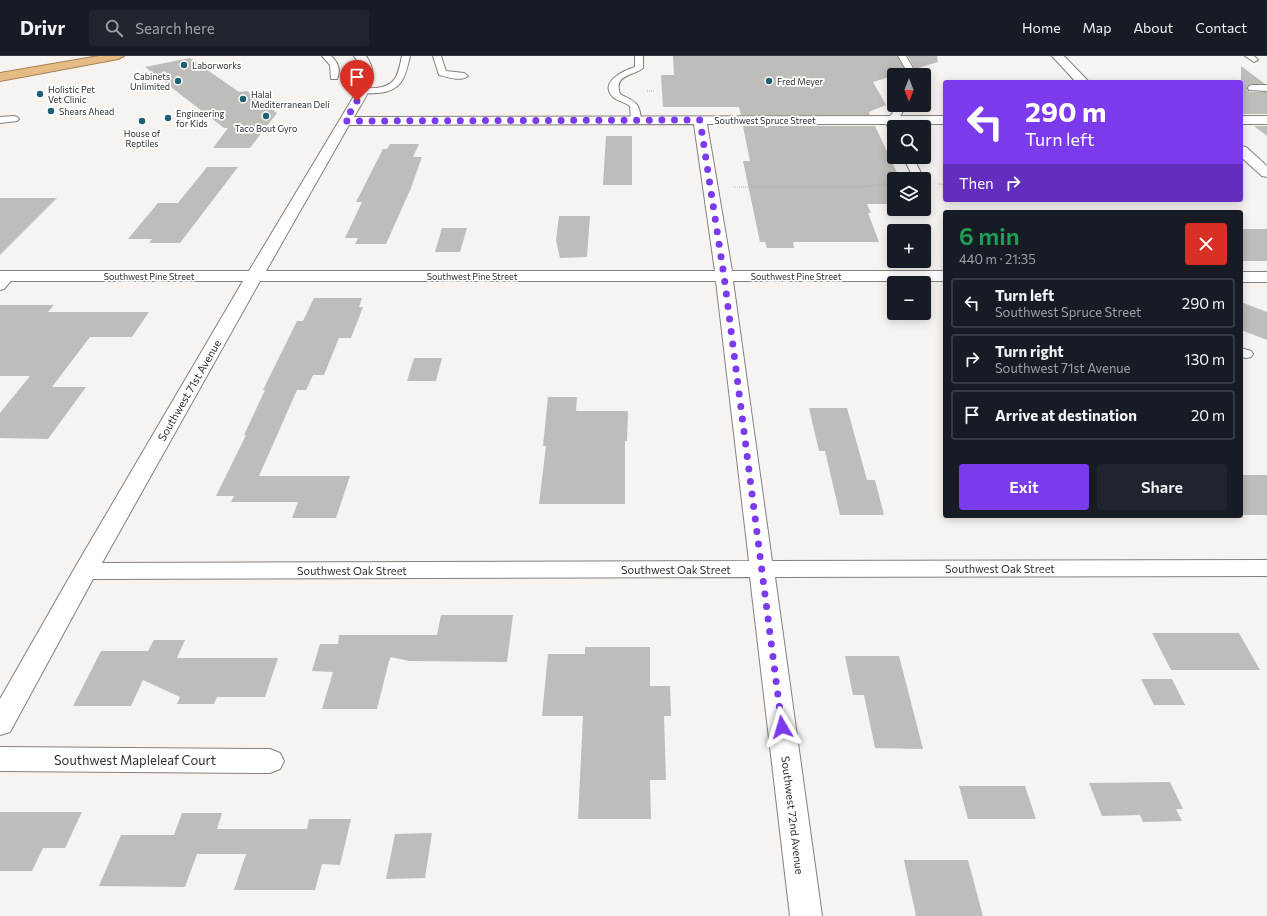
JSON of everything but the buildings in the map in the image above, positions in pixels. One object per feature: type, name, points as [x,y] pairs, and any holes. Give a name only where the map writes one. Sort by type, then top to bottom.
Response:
[{"type":"highway","points":[[0,77],[118,56]]},
{"type":"street","name":"Southwest 71st Avenue","points":[[0,724],[85,571],[254,276],[363,91],[369,77],[367,66],[360,56]]},
{"type":"street","points":[[1058,56],[1081,80]]},
{"type":"street","name":"Southwest Spruce Street","points":[[345,121],[700,120],[887,125]]},
{"type":"street","name":"Southwest 72nd Avenue","points":[[700,120],[724,276],[806,916]]},
{"type":"street","name":"Southwest Spruce Street","points":[[931,121],[943,120]]},
{"type":"street","points":[[1243,120],[1267,120]]},
{"type":"street","points":[[1243,152],[1267,173]]},
{"type":"street","name":"Southwest Pine Street","points":[[3,279],[254,276],[943,276]]},
{"type":"street","points":[[1243,277],[1267,277]]},
{"type":"street","name":"Southwest Oak Street","points":[[85,571],[1267,568]]},
{"type":"street","name":"Southwest Mapleleaf Court","points":[[0,759],[270,761]]},
{"type":"lane","points":[[326,56],[333,61],[335,65],[334,76]]},
{"type":"lane","points":[[363,91],[383,90],[395,86],[401,78],[406,56]]},
{"type":"lane","points":[[437,56],[442,72],[456,76],[464,76]]},
{"type":"lane","points":[[636,121],[636,107],[634,104],[616,95],[614,86],[615,80],[622,74],[639,68],[639,56]]},
{"type":"lane","points":[[902,56],[910,68]]},
{"type":"lane","points":[[1252,88],[1267,88]]},
{"type":"lane","points":[[0,120],[14,119]]},
{"type":"path","points":[[710,187],[860,188],[887,184]]},
{"type":"place","name":"Laborworks","points":[[184,65]]},
{"type":"place","name":"Cabinets Unlimited","points":[[178,81]]},
{"type":"place","name":"Fred Meyer","points":[[769,81]]},
{"type":"place","name":"Holistic Pet Vet Clinic","points":[[40,94]]},
{"type":"place","name":"Halal Mediterranean Deli","points":[[243,99]]},
{"type":"place","name":"Shears Ahead","points":[[51,111]]},
{"type":"place","name":"Taco Bout Gyro","points":[[266,116]]},
{"type":"place","name":"Engineering for Kids","points":[[168,118]]},
{"type":"place","name":"House of Reptiles","points":[[142,121]]},
{"type":"route","points":[[357,101],[345,121],[700,120],[724,276],[782,727]]}]
